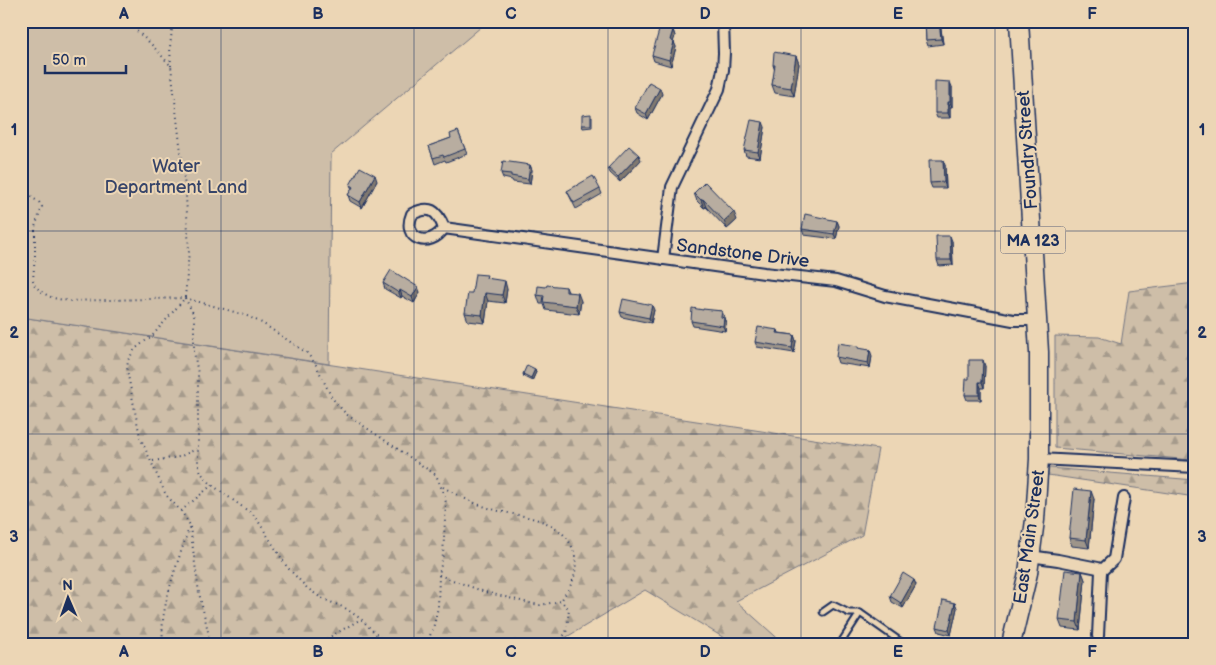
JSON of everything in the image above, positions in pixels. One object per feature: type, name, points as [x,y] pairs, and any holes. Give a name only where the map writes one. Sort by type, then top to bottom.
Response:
[{"type":"highway","name":"Foundry Street","points":[[1019,21],[1039,352],[1039,459]]},
{"type":"highway","name":"East Main Street","points":[[1013,642],[1030,556],[1039,459]]},
{"type":"street","points":[[663,259],[672,187],[719,89],[723,70],[723,21]]},
{"type":"street","name":"Sandstone Drive","points":[[444,228],[836,281],[884,296],[1013,320],[1037,320]]},
{"type":"street","points":[[1039,459],[1195,467]]},
{"type":"street","points":[[1098,636],[1101,571],[1114,559],[1124,498]]},
{"type":"street","points":[[1030,556],[1098,568],[1101,571]]},
{"type":"lane","points":[[823,612],[833,606],[849,613],[860,613],[904,644]]},
{"type":"lane","points":[[840,644],[860,613]]},
{"type":"path","points":[[126,21],[171,66]]},
{"type":"path","points":[[173,21],[170,47],[171,66],[189,227],[188,279],[185,298],[153,335],[135,349],[128,360],[127,370],[140,437],[166,495],[181,511],[190,525],[199,593],[211,644]]},
{"type":"path","points":[[21,185],[42,207],[35,226],[35,255],[32,274],[39,290],[53,298],[69,300],[185,298],[262,322],[307,353],[316,366],[332,398],[346,414],[436,475],[442,487],[446,503],[443,555],[439,575],[438,607],[433,629],[426,644]]},
{"type":"path","points":[[185,298],[194,315],[194,352],[198,374],[198,464],[201,473],[212,484],[254,516],[287,567],[306,588],[321,598],[346,608],[361,619],[386,644]]},
{"type":"path","points":[[152,461],[179,457],[199,448]]},
{"type":"path","points":[[181,511],[212,484]]},
{"type":"path","points":[[442,487],[458,496],[491,509],[542,521],[563,533],[572,545],[575,557],[574,578],[561,601]]},
{"type":"path","points":[[164,644],[162,625],[165,606],[190,525]]},
{"type":"path","points":[[439,575],[486,592],[529,603],[540,604],[561,601]]},
{"type":"path","points":[[552,644],[564,637],[567,632],[568,609],[561,601]]},
{"type":"path","points":[[318,644],[361,619]]},
{"type":"green space","name":"Water Department Land","points":[[21,21],[488,21],[331,154],[329,364],[21,317]]},
{"type":"green space","points":[[1195,283],[1195,444],[1192,460],[1055,448],[1055,336],[1099,337],[1121,344],[1129,291]]},
{"type":"green space","points":[[21,317],[878,449],[862,535],[736,601],[784,644],[734,644],[645,590],[555,644],[21,644]]},
{"type":"green space","points":[[1049,468],[1195,480],[1195,497],[1048,475]]},
{"type":"building","points":[[925,21],[939,21],[941,39],[926,40]]},
{"type":"building","points":[[660,27],[673,30],[670,40],[674,42],[669,60],[652,55]]},
{"type":"building","points":[[774,52],[796,56],[791,88],[772,85],[775,65],[773,65]]},
{"type":"building","points":[[935,81],[950,82],[948,113],[935,113]]},
{"type":"building","points":[[649,82],[660,88],[646,114],[635,108]]},
{"type":"building","points":[[591,114],[591,125],[582,125],[582,115]]},
{"type":"building","points":[[751,120],[763,122],[758,152],[744,150]]},
{"type":"building","points":[[458,131],[465,149],[444,157],[443,155],[433,158],[429,146],[451,138],[450,134]]},
{"type":"building","points":[[629,146],[639,155],[618,177],[608,168]]},
{"type":"building","points":[[929,160],[943,160],[944,182],[930,183]]},
{"type":"building","points":[[503,161],[530,165],[528,179],[501,173]]},
{"type":"building","points":[[360,167],[375,175],[360,202],[348,195],[353,187],[350,185]]},
{"type":"building","points":[[593,176],[600,189],[574,203],[567,191]]},
{"type":"building","points":[[705,182],[734,212],[724,221],[703,199],[701,200],[694,193]]},
{"type":"building","points":[[805,214],[837,221],[834,234],[802,229]]},
{"type":"building","points":[[936,236],[950,236],[951,260],[937,260]]},
{"type":"building","points":[[391,270],[418,287],[412,297],[400,290],[399,293],[383,283]]},
{"type":"building","points":[[475,274],[487,275],[486,278],[505,281],[502,295],[485,293],[482,315],[465,313],[468,293],[472,293]]},
{"type":"building","points":[[547,285],[566,287],[566,292],[578,293],[576,306],[543,302],[544,296],[537,295],[538,286],[546,287]]},
{"type":"building","points":[[623,299],[652,305],[649,318],[620,312]]},
{"type":"building","points":[[692,308],[722,311],[721,317],[724,318],[723,326],[691,321]]},
{"type":"building","points":[[758,327],[778,330],[777,333],[794,335],[792,348],[755,342]]},
{"type":"building","points":[[838,343],[870,350],[868,363],[836,357]]},
{"type":"building","points":[[969,360],[983,360],[982,382],[979,382],[979,395],[965,395],[966,379],[969,379]]},
{"type":"building","points":[[527,365],[535,369],[531,378],[523,374]]},
{"type":"building","points":[[1074,489],[1091,491],[1086,540],[1069,538]]},
{"type":"building","points":[[1065,570],[1082,572],[1077,622],[1059,620]]},
{"type":"building","points":[[903,573],[914,580],[901,603],[890,596]]},
{"type":"building","points":[[943,600],[955,603],[949,630],[937,627]]}]
